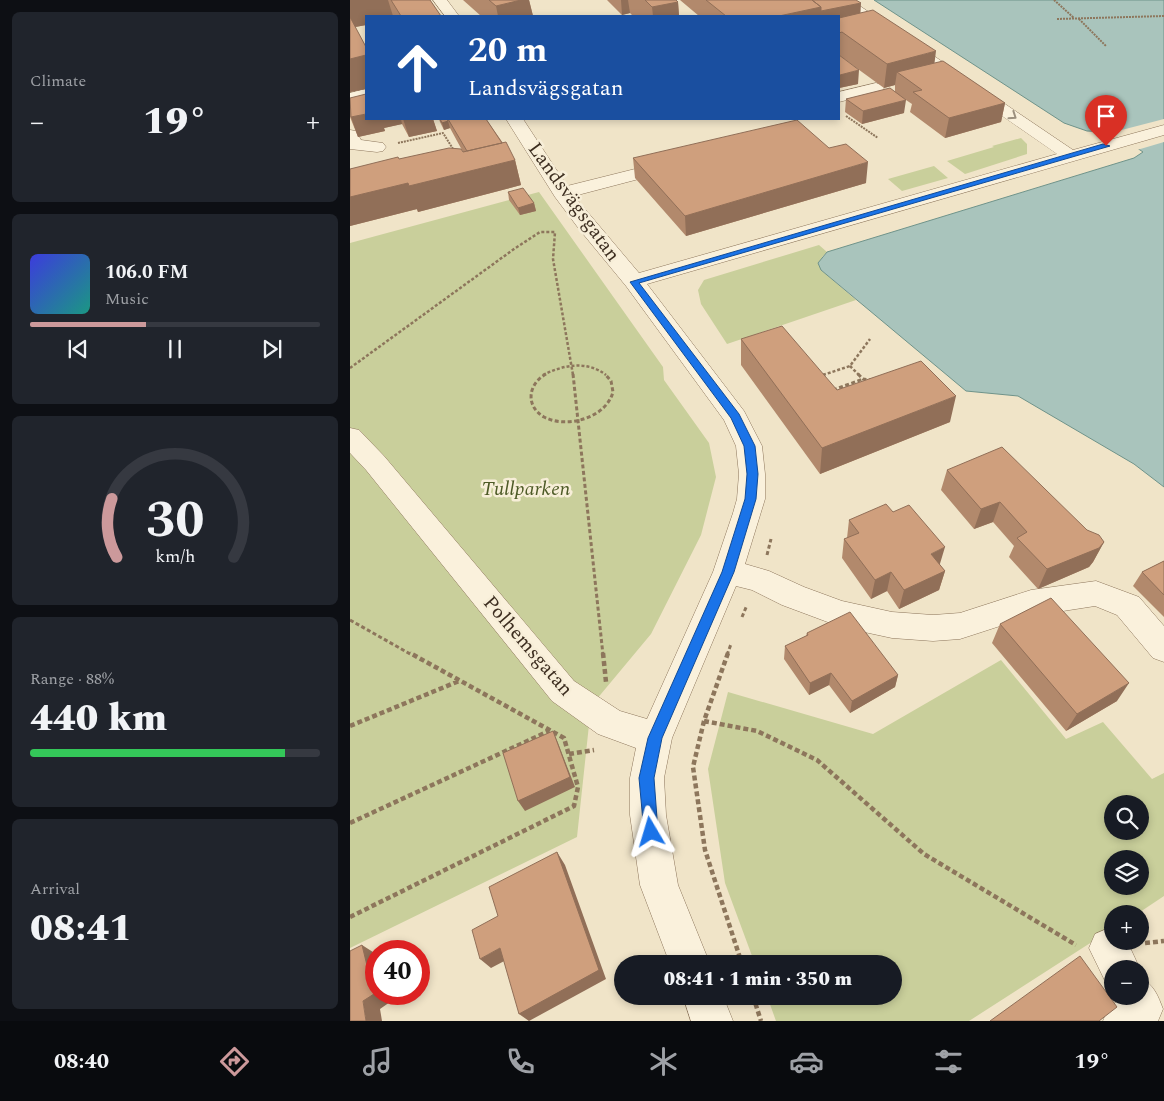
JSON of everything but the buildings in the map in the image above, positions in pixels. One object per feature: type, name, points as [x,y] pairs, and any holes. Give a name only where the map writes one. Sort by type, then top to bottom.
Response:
[{"type":"street","points":[[440,0],[451,15]]},
{"type":"street","points":[[842,0],[1071,156]]},
{"type":"street","points":[[858,28],[876,23]]},
{"type":"street","points":[[840,97],[876,88]]},
{"type":"street","points":[[350,98],[365,94]]},
{"type":"street","points":[[350,113],[365,109]]},
{"type":"street","name":"Landsvägsgatan","points":[[515,120],[562,193],[634,282],[735,416],[750,446],[751,499],[728,572],[655,738]]},
{"type":"street","points":[[634,282],[1164,130]]},
{"type":"street","points":[[350,135],[355,145],[378,147]]},
{"type":"street","points":[[562,193],[692,160]]},
{"type":"street","name":"Polhemsgatan","points":[[350,437],[375,464],[562,691],[610,723],[655,738]]},
{"type":"street","points":[[728,572],[758,580],[793,596],[841,614],[892,625],[933,628],[960,626],[1031,603],[1096,593],[1128,606],[1164,648]]},
{"type":"street","points":[[655,738],[647,778],[648,815],[659,885],[686,955]]},
{"type":"street","points":[[706,1005],[712,1021]]},
{"type":"path","points":[[1054,0],[1106,46]]},
{"type":"path","points":[[1057,19],[1164,16]]},
{"type":"path","points":[[843,114],[878,138]]},
{"type":"path","points":[[378,147],[443,133],[456,154]]},
{"type":"path","points":[[350,368],[514,249],[540,232],[555,232],[553,259],[572,367],[598,598],[605,680],[614,699],[610,723]]},
{"type":"path","points":[[818,377],[850,366],[870,339]]},
{"type":"path","points":[[591,366],[602,371],[610,380],[613,389],[612,398],[597,413],[577,421],[556,421],[543,417],[531,404],[530,395],[533,385],[544,374],[557,369],[572,367],[591,366]]},
{"type":"path","points":[[850,366],[863,379]]},
{"type":"path","points":[[830,391],[863,379],[872,380]]},
{"type":"path","points":[[740,621],[758,580],[772,534]]},
{"type":"path","points":[[350,620],[564,738],[578,787],[574,806],[350,917]]},
{"type":"path","points":[[733,638],[704,721],[693,767],[705,850],[739,955]]},
{"type":"path","points":[[350,726],[459,681]]},
{"type":"path","points":[[704,721],[757,731],[817,760],[924,854],[1102,954]]},
{"type":"path","points":[[350,823],[549,731]]},
{"type":"path","points":[[756,1005],[761,1021]]},
{"type":"green space","points":[[1021,138],[1027,144],[1027,154],[965,174],[947,161],[994,147],[992,146]]},
{"type":"green space","points":[[934,166],[948,178],[902,191],[888,179]]},
{"type":"green space","name":"Tullparken","points":[[539,192],[663,367],[664,380],[709,443],[716,477],[701,535],[651,634],[591,706],[577,837],[350,948],[350,243]]},
{"type":"green space","points":[[819,245],[827,252],[822,257],[821,270],[856,300],[727,344],[701,304],[698,290],[704,280]]},
{"type":"green space","points":[[1001,660],[1066,739],[1103,722],[1152,779],[1164,773],[1164,896],[1149,906],[1104,905],[1104,934],[969,1021],[776,1021],[770,1005],[902,1005],[902,955],[752,955],[725,883],[708,769],[728,692],[873,734]]},
{"type":"water","points":[[874,0],[1164,0],[1164,487],[1134,464],[1018,396],[966,391],[821,270],[818,263],[827,252],[1134,158],[1143,152],[1113,132],[1087,131],[1064,123]]},
{"type":"pier","points":[[1164,119],[1164,142],[1137,150],[1110,133]]},
{"type":"route","points":[[651,832],[648,815],[647,778],[655,738],[728,572],[751,499],[752,474],[750,446],[735,416],[634,282],[1106,146]]}]
